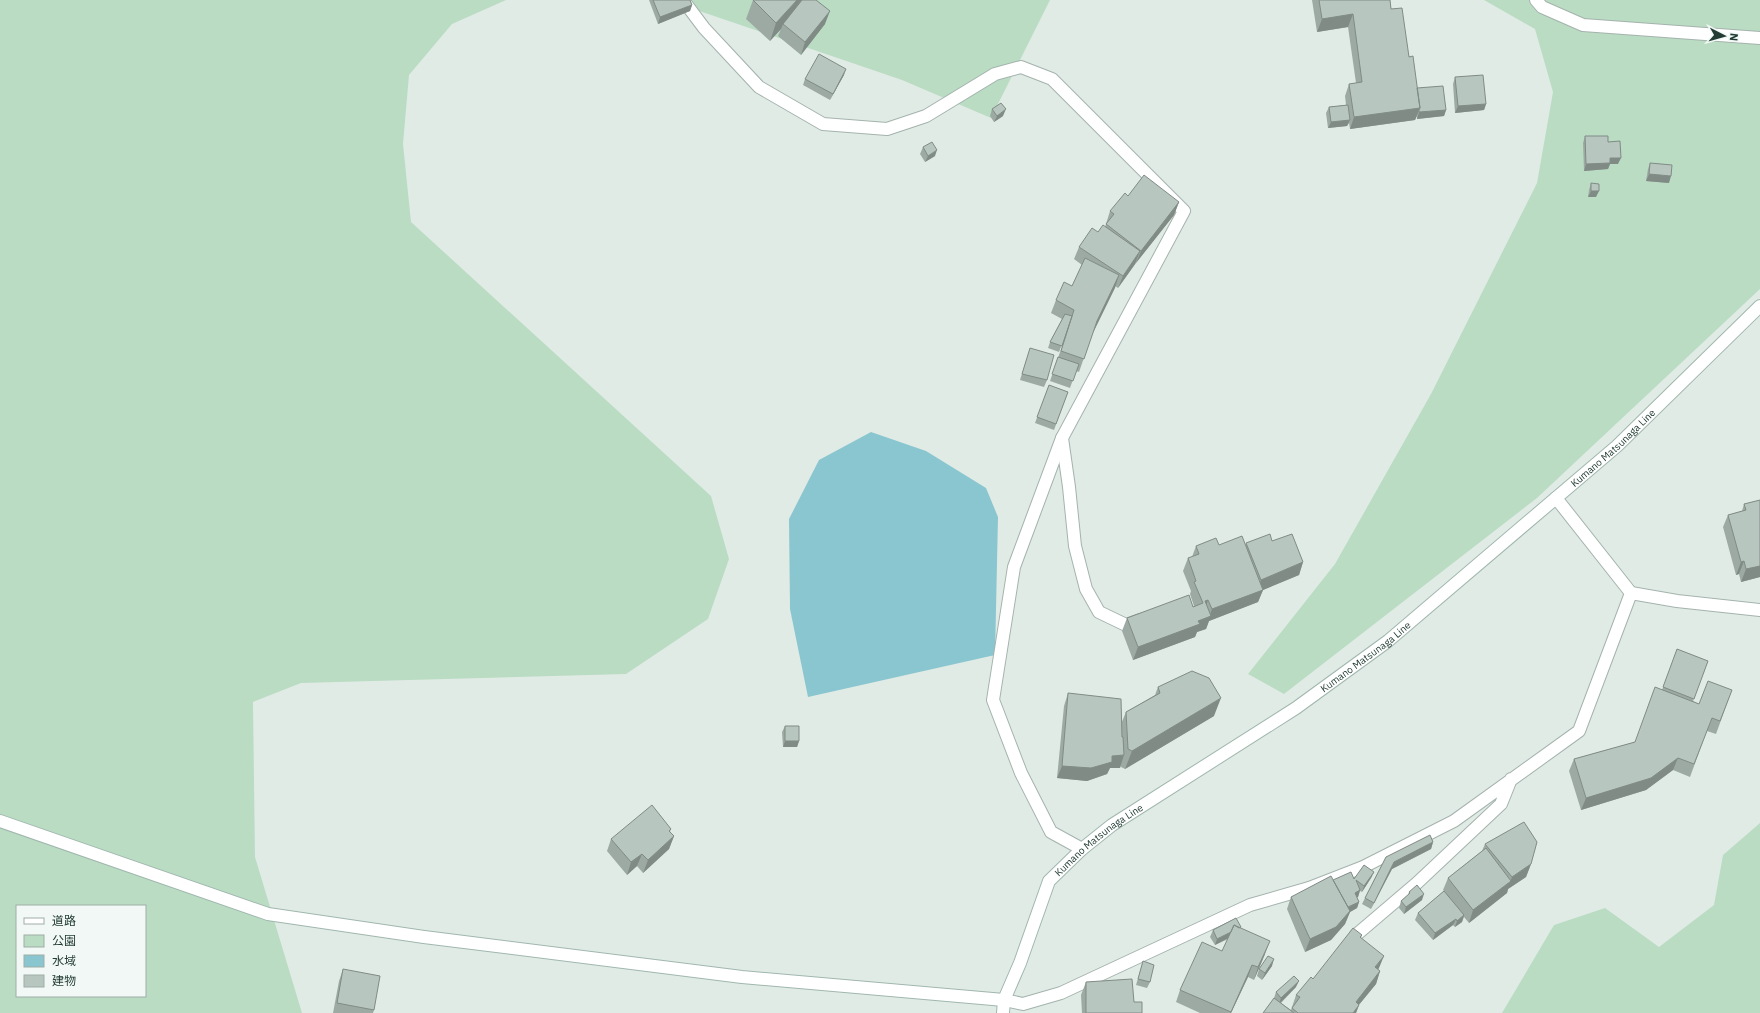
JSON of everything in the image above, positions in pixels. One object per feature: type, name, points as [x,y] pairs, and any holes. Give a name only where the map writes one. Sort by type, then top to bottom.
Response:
[{"type":"street","points":[[683,0],[704,28],[759,87],[823,124],[887,129],[926,116],[995,74],[1021,67],[1052,79],[1184,212],[1062,438],[1014,567],[993,700],[1022,773],[1051,832],[1082,849]]},
{"type":"street","points":[[1536,0],[1542,6],[1583,25],[1760,38]]},
{"type":"street","name":"Kumano Matsunaga Line","points":[[1003,1013],[1004,1000],[1020,963],[1049,882],[1082,849],[1112,825],[1296,708],[1388,642],[1617,446],[1760,306]]},
{"type":"street","points":[[1062,438],[1075,546],[1086,589],[1099,612],[1126,625],[1148,617]]},
{"type":"street","points":[[1556,498],[1631,593],[1676,601],[1760,610]]},
{"type":"street","points":[[0,821],[268,914],[424,937],[742,977],[1004,1000],[1023,1004],[1061,993],[1250,905],[1309,888],[1363,867],[1454,821],[1579,731],[1631,593]]},
{"type":"street","points":[[1356,935],[1417,883],[1501,804],[1512,778]]},
{"type":"green space","points":[[0,0],[506,0],[452,24],[409,75],[403,144],[411,222],[711,496],[729,559],[708,619],[626,674],[301,683],[253,702],[255,857],[302,1013],[0,1013]]},
{"type":"green space","points":[[667,0],[1050,0],[991,118],[902,80]]},
{"type":"green space","points":[[1484,0],[1760,0],[1760,289],[1537,498],[1284,694],[1248,674],[1335,564],[1431,394],[1537,183],[1553,92],[1535,29]]},
{"type":"green space","points":[[1760,823],[1760,1013],[1502,1013],[1554,925],[1605,908],[1659,947],[1714,905],[1723,855]]},
{"type":"water","points":[[871,432],[926,451],[986,488],[998,517],[995,655],[808,697],[790,609],[789,519],[819,460]]},
{"type":"building","points":[[653,0],[690,0],[692,5],[660,17]]},
{"type":"building","points":[[753,0],[797,0],[776,23]]},
{"type":"building","points":[[802,0],[816,0],[830,11],[805,42],[783,24]]},
{"type":"building","points":[[1319,0],[1390,0],[1391,9],[1402,8],[1409,57],[1413,56],[1420,108],[1354,117],[1349,84],[1362,82],[1353,14],[1322,19]]},
{"type":"building","points":[[819,54],[846,69],[833,94],[805,79]]},
{"type":"building","points":[[1483,75],[1486,104],[1458,106],[1455,77]]},
{"type":"building","points":[[1443,86],[1446,110],[1419,112],[1420,108],[1417,88]]},
{"type":"building","points":[[1001,103],[1006,109],[997,116],[992,109]]},
{"type":"building","points":[[1348,105],[1350,120],[1331,122],[1329,107]]},
{"type":"building","points":[[1585,136],[1608,136],[1608,142],[1620,141],[1621,158],[1610,158],[1610,163],[1586,164]]},
{"type":"building","points":[[932,142],[937,150],[928,156],[923,147]]},
{"type":"building","points":[[1650,163],[1672,165],[1671,176],[1649,174]]},
{"type":"building","points":[[1144,175],[1179,202],[1141,251],[1106,224],[1114,214],[1110,211],[1125,193],[1128,196]]},
{"type":"building","points":[[1591,183],[1599,184],[1599,191],[1591,191]]},
{"type":"building","points":[[1103,225],[1140,251],[1123,276],[1079,247],[1092,228],[1098,232]]},
{"type":"building","points":[[1085,258],[1119,275],[1097,321],[1084,359],[1061,351],[1074,310],[1056,300],[1064,282],[1072,286]]},
{"type":"building","points":[[1065,314],[1072,316],[1062,346],[1050,342]]},
{"type":"building","points":[[1030,348],[1054,355],[1047,380],[1022,374]]},
{"type":"building","points":[[1058,357],[1079,364],[1073,381],[1052,374]]},
{"type":"building","points":[[1049,385],[1068,392],[1056,424],[1037,417]]},
{"type":"building","points":[[1760,500],[1760,566],[1746,569],[1744,561],[1741,562],[1728,515],[1746,510],[1744,504]]},
{"type":"building","points":[[1270,534],[1272,541],[1292,534],[1303,562],[1261,580],[1246,543]]},
{"type":"building","points":[[1242,536],[1263,590],[1212,609],[1208,600],[1205,601],[1211,616],[1198,621],[1200,624],[1138,647],[1127,618],[1189,595],[1193,607],[1203,603],[1194,582],[1196,581],[1188,558],[1199,554],[1196,546],[1216,538],[1219,545]]},
{"type":"building","points":[[1677,649],[1708,661],[1694,699],[1663,687]]},
{"type":"building","points":[[1192,671],[1209,678],[1221,698],[1132,751],[1128,749],[1126,712],[1160,693],[1158,687]]},
{"type":"building","points":[[1708,681],[1732,690],[1720,721],[1712,718],[1694,764],[1678,758],[1651,778],[1586,798],[1574,759],[1635,742],[1655,687],[1699,704]]},
{"type":"building","points":[[1068,693],[1121,699],[1124,755],[1112,756],[1112,762],[1091,768],[1062,766]]},
{"type":"building","points":[[785,726],[799,726],[799,741],[785,741]]},
{"type":"building","points":[[652,805],[671,829],[669,831],[674,836],[648,860],[642,854],[631,862],[611,839]]},
{"type":"building","points":[[1524,822],[1537,842],[1531,864],[1512,877],[1485,844]]},
{"type":"building","points":[[1430,835],[1433,842],[1394,862],[1374,903],[1365,898],[1386,857]]},
{"type":"building","points":[[1486,848],[1511,881],[1473,910],[1448,878]]},
{"type":"building","points":[[1364,865],[1374,872],[1364,886],[1356,880],[1360,890],[1355,893],[1359,902],[1348,907],[1333,880],[1351,872],[1354,879]]},
{"type":"building","points":[[1331,876],[1350,911],[1336,927],[1310,939],[1291,897]]},
{"type":"building","points":[[1417,885],[1424,894],[1406,907],[1401,901]]},
{"type":"building","points":[[1444,891],[1464,915],[1457,921],[1456,919],[1435,933],[1418,913]]},
{"type":"building","points":[[1236,918],[1241,927],[1239,928],[1234,925],[1231,932],[1217,939],[1213,930]]},
{"type":"building","points":[[1234,925],[1270,941],[1258,967],[1252,965],[1231,1012],[1180,990],[1202,942],[1222,951]]},
{"type":"building","points":[[1353,928],[1362,935],[1360,937],[1384,956],[1375,967],[1380,971],[1356,1002],[1359,1005],[1353,1013],[1298,1013],[1292,1008],[1300,997],[1296,995],[1311,977],[1313,979]]},
{"type":"building","points":[[1268,956],[1274,959],[1265,973],[1259,969]]},
{"type":"building","points":[[1143,961],[1154,965],[1150,982],[1138,979]]},
{"type":"building","points":[[343,969],[380,976],[374,1010],[337,1003]]},
{"type":"building","points":[[1294,976],[1299,981],[1281,998],[1276,992]]},
{"type":"building","points":[[1132,979],[1134,1002],[1142,1002],[1142,1013],[1086,1013],[1086,982]]},
{"type":"building","points":[[1274,998],[1294,1013],[1263,1013]]}]
